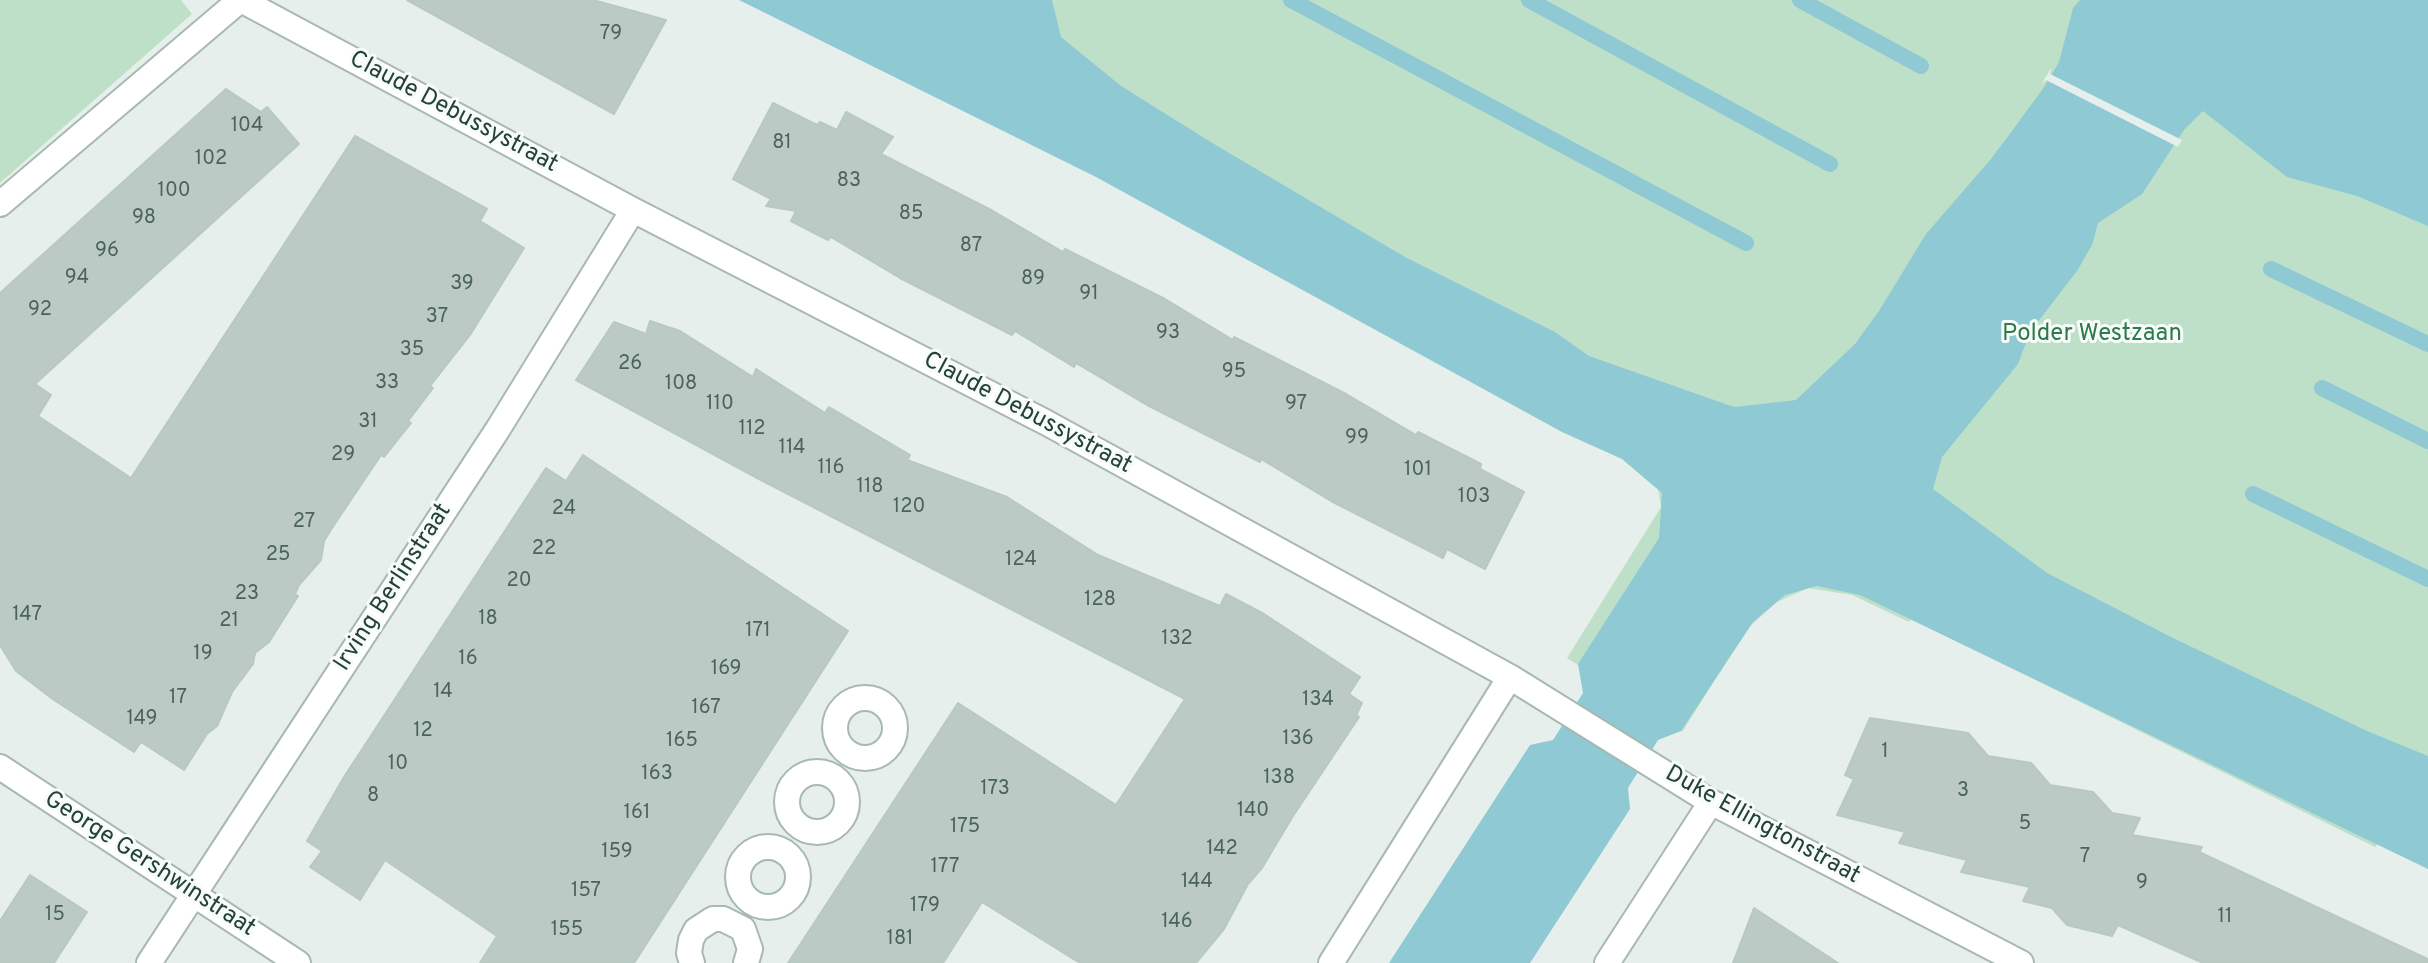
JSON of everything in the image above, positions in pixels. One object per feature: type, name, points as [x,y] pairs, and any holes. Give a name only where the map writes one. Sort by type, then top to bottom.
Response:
[{"type":"street","name":"Claude Debussystraat","points":[[0,204],[241,0],[633,210],[1047,423],[1510,677]]},
{"type":"street","name":"Irving Berlinstraat","points":[[149,963],[498,429],[633,210]]},
{"type":"street","name":"Duke Ellingtonstraat","points":[[1510,677],[1711,802],[2021,963]]},
{"type":"street","points":[[1331,963],[1510,677]]},
{"type":"street","points":[[831,776],[847,751]]},
{"type":"street","name":"George Gershwinstraat","points":[[0,767],[298,963]]},
{"type":"street","points":[[810,772],[831,776],[840,782],[845,792],[845,812],[840,822],[826,831],[816,832],[801,827],[790,815],[787,806],[788,792],[793,783],[810,772]]},
{"type":"street","points":[[1607,963],[1711,802]]},
{"type":"street","points":[[784,852],[801,827]]},
{"type":"street","points":[[762,847],[784,852],[796,866],[798,877],[791,897],[777,906],[766,907],[752,902],[741,891],[738,880],[744,858],[762,847]]},
{"type":"street","points":[[737,924],[752,902]]},
{"type":"street","points":[[692,963],[689,953],[691,940],[703,923],[723,919],[743,929],[750,949],[746,963]]},
{"type":"green space","points":[[0,0],[181,0],[192,14],[0,183]]},
{"type":"green space","name":"Polder Westzaan","points":[[782,0],[2428,0],[2428,838],[2398,823],[2375,847],[1911,619],[1909,622],[1852,595],[1808,588],[1777,602],[1748,628],[1682,732],[1567,658],[1661,507],[1656,476]]},
{"type":"water","points":[[739,0],[1052,0],[1061,37],[1121,86],[1209,141],[1405,257],[1555,332],[1589,356],[1734,407],[1796,400],[1855,344],[1926,234],[1991,159],[2043,89],[2059,62],[2073,8],[2080,0],[2428,0],[2428,226],[2357,196],[2287,177],[2203,111],[2184,130],[2142,194],[2098,223],[2092,245],[2077,271],[2030,332],[2018,364],[1942,457],[1933,489],[2047,573],[2171,637],[2367,731],[2428,756],[2428,869],[1860,595],[1817,586],[1785,595],[1753,622],[1681,731],[1658,740],[1628,788],[1630,809],[1530,963],[1389,963],[1530,745],[1553,740],[1583,693],[1578,664],[1659,538],[1662,493],[1622,459],[1562,432],[1096,177]]},
{"type":"pier","points":[[2051,68],[2050,74],[2182,140],[2178,147],[2046,80],[2041,85]]},
{"type":"building","points":[[407,0],[593,0],[666,20],[614,114]]},
{"type":"building","points":[[226,89],[261,112],[267,107],[299,144],[35,384],[51,395],[38,416],[131,478],[355,136],[487,209],[480,221],[524,248],[470,335],[430,386],[433,388],[408,421],[411,423],[384,457],[381,455],[334,525],[324,541],[321,560],[299,585],[295,594],[298,596],[269,642],[255,653],[253,664],[232,692],[217,726],[207,734],[184,770],[141,742],[134,752],[54,700],[16,671],[0,645],[0,293]]},
{"type":"building","points":[[773,103],[817,125],[820,122],[837,130],[846,112],[893,137],[881,154],[993,211],[1063,252],[1065,249],[1165,299],[1233,340],[1234,337],[1346,394],[1416,435],[1418,432],[1481,464],[1480,469],[1524,492],[1485,569],[1447,549],[1443,558],[1331,501],[1261,459],[1260,462],[1147,405],[1076,363],[1074,367],[1015,331],[1012,335],[900,278],[831,237],[828,240],[791,221],[796,211],[766,206],[771,199],[733,179]]},
{"type":"building","points":[[650,321],[680,331],[753,377],[756,369],[825,413],[829,407],[910,455],[907,460],[1007,497],[1098,555],[1220,606],[1226,594],[1264,614],[1360,677],[1349,694],[1362,703],[1356,716],[1359,717],[1262,868],[1248,884],[1224,929],[1196,963],[1080,963],[982,902],[943,963],[788,963],[958,703],[1116,805],[1185,699],[759,479],[576,380],[614,322],[646,334]]},
{"type":"building","points":[[583,455],[848,631],[634,963],[480,963],[497,936],[385,860],[360,900],[310,867],[322,851],[307,841],[344,777],[546,468],[566,481]]},
{"type":"building","points":[[1870,718],[1968,733],[1988,756],[2031,763],[2050,785],[2093,792],[2112,813],[2140,818],[2132,835],[2202,847],[2199,852],[2428,959],[2428,963],[2203,963],[2118,925],[2112,936],[2067,925],[2052,908],[2023,901],[2030,887],[1961,872],[1967,860],[1899,843],[1905,832],[1837,815],[1854,779],[1845,775]]},
{"type":"building","points":[[30,875],[87,912],[54,963],[0,963],[0,921]]},
{"type":"building","points":[[1754,908],[1838,963],[1733,963]]},
{"type":"waterway","points":[[1291,0],[1746,243]]},
{"type":"waterway","points":[[1529,0],[1830,164]]},
{"type":"waterway","points":[[1800,0],[1921,66]]},
{"type":"waterway","points":[[2271,269],[2428,344]]},
{"type":"waterway","points":[[2322,388],[2428,441]]},
{"type":"waterway","points":[[2253,494],[2428,579]]}]
